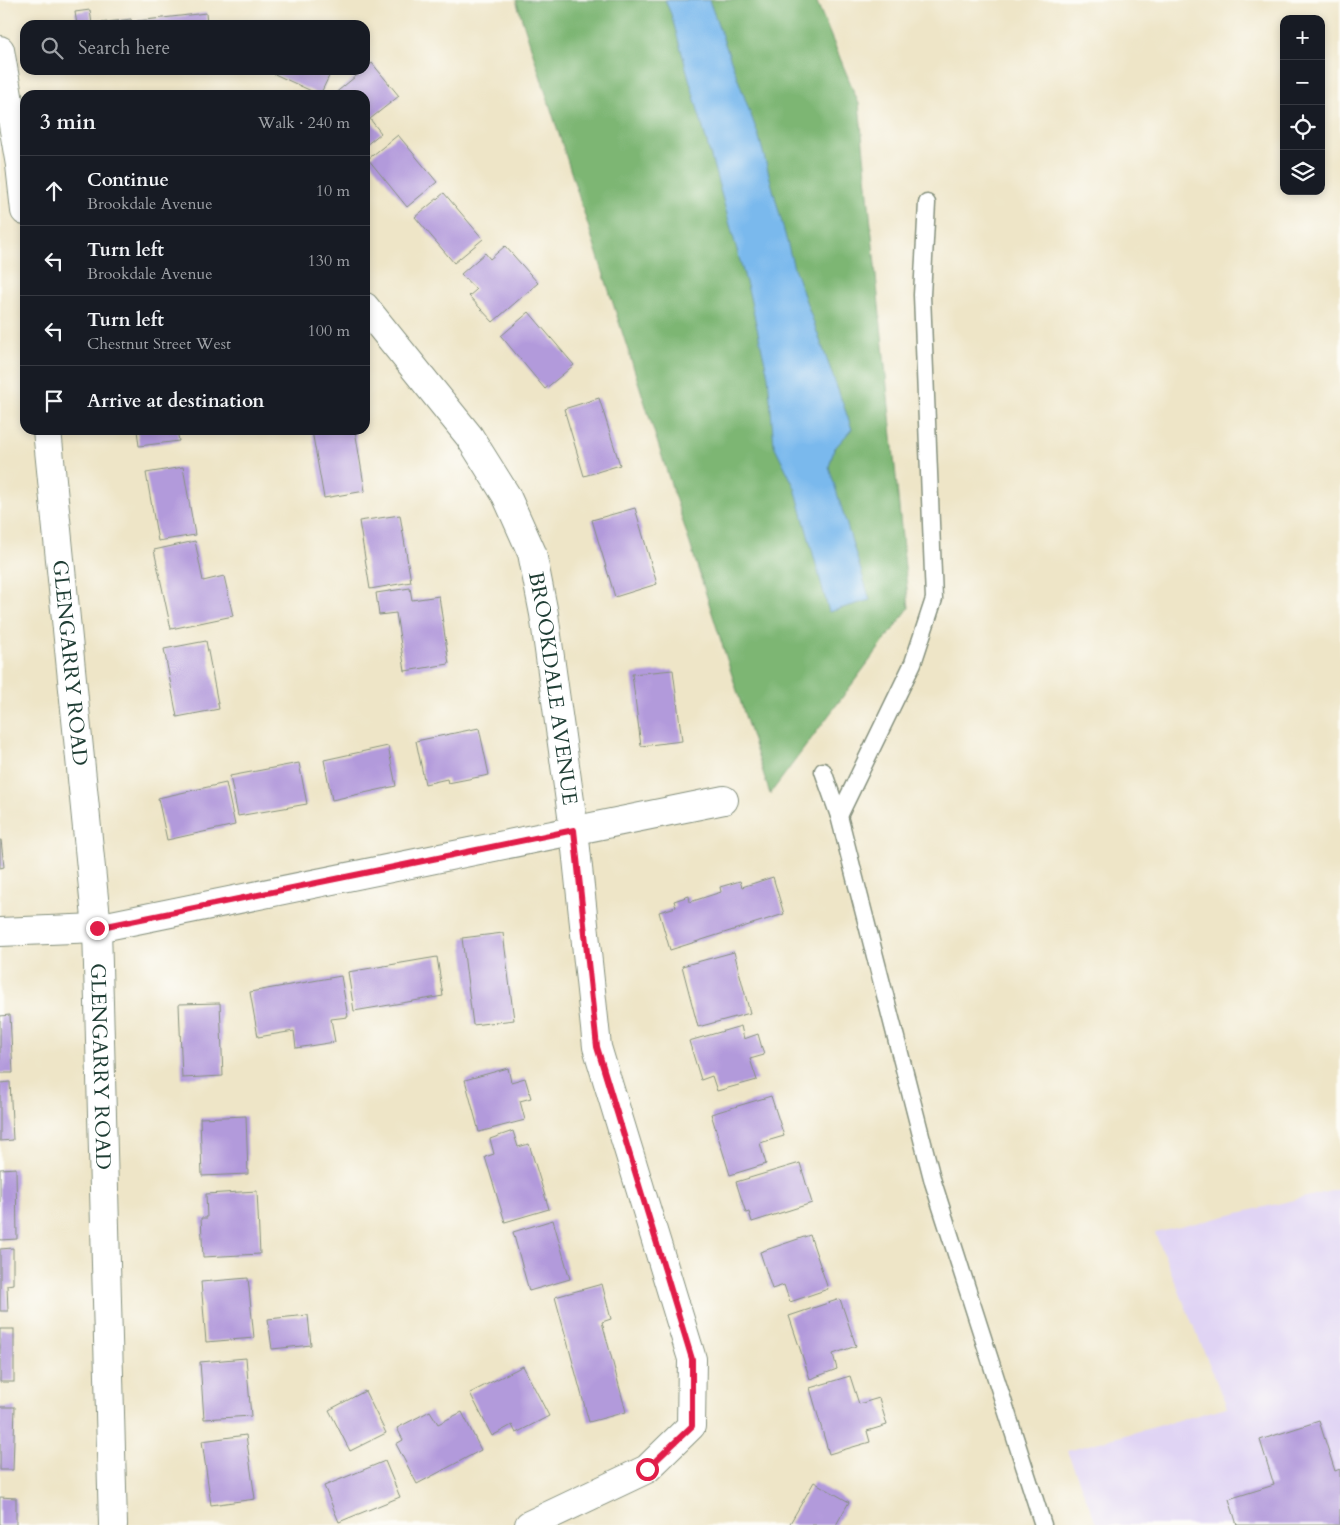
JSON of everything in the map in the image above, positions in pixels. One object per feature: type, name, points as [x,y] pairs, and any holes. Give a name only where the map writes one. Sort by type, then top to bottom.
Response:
[{"type":"street","points":[[0,50],[20,149]]},
{"type":"street","name":"BROOKDALE AVENUE","points":[[370,313],[469,436],[506,495],[532,553],[544,614],[574,830],[597,1047],[692,1359],[692,1426],[647,1469],[529,1525]]},
{"type":"street","name":"GLENGARRY ROAD","points":[[48,435],[97,928],[113,1525]]},
{"type":"street","points":[[0,932],[97,928],[724,800]]},
{"type":"lane","points":[[839,816],[913,663],[934,599],[922,295],[927,203]]},
{"type":"lane","points":[[823,771],[839,816],[933,1182],[1043,1525]]},
{"type":"shaded area","points":[[1340,1189],[1340,1525],[1097,1525],[1067,1451],[1227,1407],[1155,1233]]},
{"type":"green space","points":[[516,0],[816,0],[859,104],[909,608],[770,794]]},
{"type":"water","points":[[665,0],[709,0],[759,137],[794,268],[852,429],[834,449],[829,467],[870,600],[829,612],[795,488],[774,445],[768,376],[749,293],[671,14]]},
{"type":"building","points":[[90,10],[91,20],[76,20],[75,12]]},
{"type":"building","points":[[206,13],[207,20],[146,20]]},
{"type":"building","points":[[372,63],[399,96],[370,119],[370,90],[339,90],[357,75],[370,75],[370,65]]},
{"type":"building","points":[[277,75],[330,75],[322,90],[309,90]]},
{"type":"building","points":[[370,119],[381,133],[370,142]]},
{"type":"building","points":[[398,135],[437,182],[407,207],[370,161],[370,157]]},
{"type":"building","points":[[444,193],[483,239],[454,263],[415,217]]},
{"type":"building","points":[[505,246],[538,283],[493,322],[469,296],[476,290],[461,274],[485,253],[490,259]]},
{"type":"building","points":[[529,312],[574,365],[545,389],[501,336]]},
{"type":"building","points":[[599,398],[620,465],[584,476],[564,409]]},
{"type":"building","points":[[138,435],[178,435],[179,441],[139,446]]},
{"type":"building","points":[[313,435],[356,435],[365,491],[324,498]]},
{"type":"building","points":[[183,467],[195,535],[158,541],[146,473]]},
{"type":"building","points":[[635,508],[657,584],[615,597],[592,520]]},
{"type":"building","points":[[400,515],[411,582],[370,589],[359,521]]},
{"type":"building","points":[[195,541],[203,581],[224,576],[233,616],[171,629],[154,550]]},
{"type":"building","points":[[410,588],[412,600],[439,596],[449,664],[405,671],[396,613],[379,615],[376,593]]},
{"type":"building","points":[[206,641],[219,709],[177,717],[164,649]]},
{"type":"building","points":[[673,670],[682,741],[641,746],[632,674]]},
{"type":"building","points":[[479,728],[489,775],[448,783],[447,779],[425,784],[416,741]]},
{"type":"building","points":[[388,746],[396,786],[332,800],[324,760]]},
{"type":"building","points":[[299,763],[307,804],[238,816],[230,776]]},
{"type":"building","points":[[226,783],[235,825],[167,840],[158,798]]},
{"type":"building","points":[[0,840],[4,867],[0,868]]},
{"type":"building","points":[[773,877],[784,914],[670,950],[659,912],[676,907],[674,901],[689,896],[690,902],[721,892],[720,887],[740,881],[742,887]]},
{"type":"building","points":[[503,933],[514,1020],[473,1025],[462,938]]},
{"type":"building","points":[[734,952],[750,1013],[698,1027],[682,966]]},
{"type":"building","points":[[437,957],[443,996],[354,1011],[348,972]]},
{"type":"building","points":[[341,976],[348,1017],[331,1019],[335,1042],[296,1048],[294,1031],[258,1037],[250,992]]},
{"type":"building","points":[[220,1003],[223,1076],[182,1078],[179,1004]]},
{"type":"building","points":[[10,1015],[13,1073],[0,1073],[0,1016]]},
{"type":"building","points":[[741,1026],[744,1039],[758,1034],[764,1055],[750,1059],[757,1080],[717,1091],[712,1076],[701,1080],[689,1041]]},
{"type":"building","points":[[508,1068],[511,1082],[525,1078],[531,1098],[520,1101],[525,1120],[479,1132],[465,1080]]},
{"type":"building","points":[[10,1082],[13,1140],[0,1141],[0,1083]]},
{"type":"building","points":[[771,1096],[784,1136],[760,1143],[766,1164],[730,1175],[711,1114]]},
{"type":"building","points":[[246,1116],[248,1174],[202,1176],[200,1118]]},
{"type":"building","points":[[513,1131],[518,1147],[529,1144],[549,1209],[505,1222],[485,1157],[494,1154],[490,1139]]},
{"type":"building","points":[[800,1163],[812,1203],[752,1222],[749,1212],[746,1213],[736,1182]]},
{"type":"building","points":[[16,1168],[17,1239],[0,1240],[0,1169]]},
{"type":"building","points":[[257,1191],[260,1254],[203,1257],[201,1218],[207,1218],[206,1194]]},
{"type":"building","points":[[553,1220],[570,1279],[529,1291],[513,1232]]},
{"type":"building","points":[[810,1235],[828,1289],[790,1302],[784,1285],[772,1289],[760,1252]]},
{"type":"building","points":[[13,1248],[13,1284],[7,1285],[8,1311],[0,1311],[0,1249]]},
{"type":"building","points":[[248,1278],[254,1338],[206,1342],[201,1282]]},
{"type":"building","points":[[602,1284],[611,1319],[602,1322],[626,1412],[589,1422],[555,1297]]},
{"type":"building","points":[[840,1299],[856,1346],[833,1354],[837,1369],[810,1379],[789,1316]]},
{"type":"building","points":[[308,1315],[311,1345],[272,1349],[268,1319]]},
{"type":"building","points":[[0,1329],[14,1329],[14,1382],[0,1382]]},
{"type":"building","points":[[246,1358],[251,1416],[204,1419],[200,1362]]},
{"type":"building","points":[[523,1366],[549,1416],[516,1433],[512,1425],[492,1436],[470,1393]]},
{"type":"building","points":[[850,1376],[859,1404],[879,1398],[887,1425],[867,1431],[870,1442],[829,1454],[810,1388]]},
{"type":"building","points":[[365,1391],[386,1433],[350,1451],[329,1410]]},
{"type":"building","points":[[0,1407],[15,1407],[13,1470],[0,1470]]},
{"type":"building","points":[[430,1411],[438,1424],[462,1412],[481,1450],[417,1484],[396,1444],[403,1440],[397,1428]]},
{"type":"building","points":[[1319,1421],[1335,1471],[1340,1469],[1340,1525],[1237,1525],[1229,1499],[1274,1485],[1260,1440]]},
{"type":"building","points":[[246,1435],[255,1499],[211,1505],[202,1441]]},
{"type":"building","points":[[385,1461],[400,1497],[339,1522],[324,1486]]},
{"type":"building","points":[[814,1482],[849,1502],[836,1525],[789,1525]]},
{"type":"building","points":[[0,1497],[16,1498],[16,1525],[0,1525]]},
{"type":"route","points":[[97,928],[574,830],[597,1047],[692,1359],[692,1426],[647,1469]]}]
